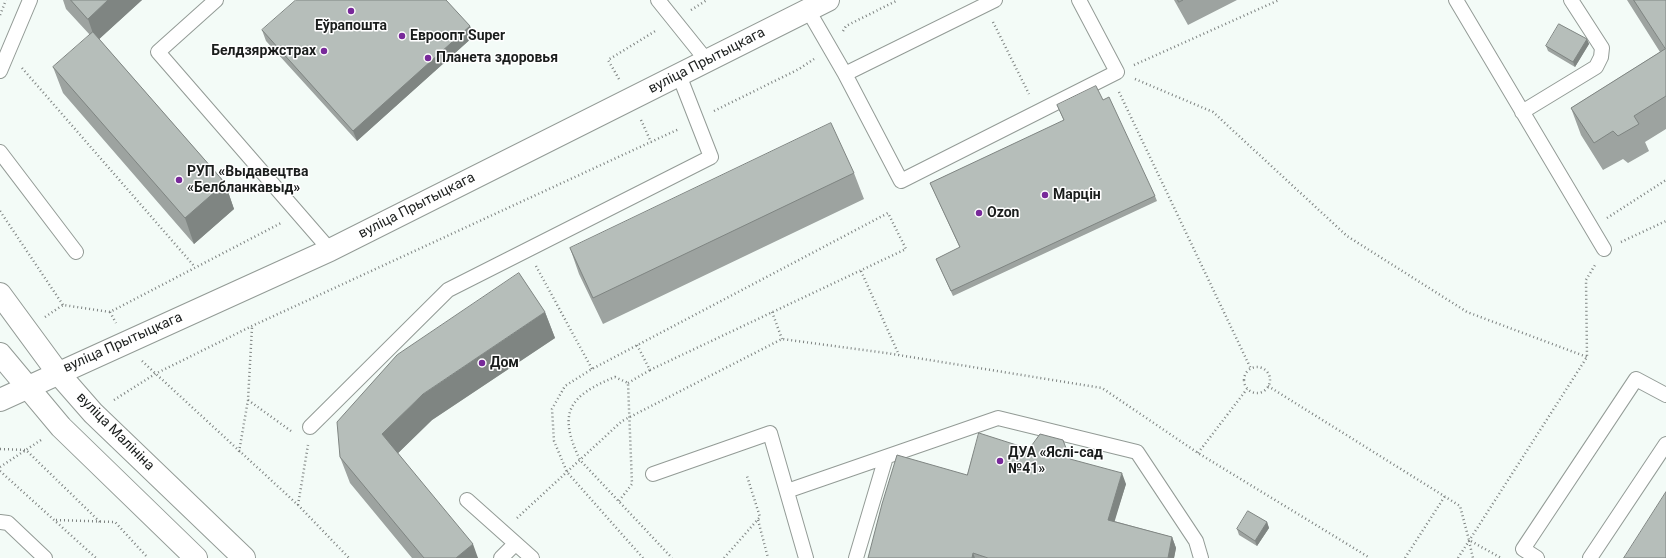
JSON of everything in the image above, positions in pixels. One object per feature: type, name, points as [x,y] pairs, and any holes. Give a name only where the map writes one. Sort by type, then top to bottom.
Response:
[{"type":"street","name":"вуліца Прытыцкага","points":[[0,400],[124,342],[330,250],[828,0]]},
{"type":"street","name":"вуліца Малініна","points":[[0,294],[58,372],[93,413],[244,558]]},
{"type":"street","points":[[0,354],[61,427],[196,558]]},
{"type":"lane","points":[[0,70],[30,0]]},
{"type":"lane","points":[[216,0],[158,52],[330,250]]},
{"type":"lane","points":[[658,0],[707,61]]},
{"type":"lane","points":[[808,10],[845,74],[901,181],[1114,74],[1079,0]]},
{"type":"lane","points":[[1456,0],[1604,249]]},
{"type":"lane","points":[[1522,112],[1596,67],[1601,57],[1602,48],[1571,0]]},
{"type":"lane","points":[[845,74],[990,3]]},
{"type":"lane","points":[[310,427],[448,290],[711,157],[679,75]]},
{"type":"lane","points":[[0,152],[76,252]]},
{"type":"lane","points":[[1537,558],[1523,549],[1636,379],[1666,395]]},
{"type":"lane","points":[[787,490],[998,418],[1137,452],[1196,541],[1201,558]]},
{"type":"lane","points":[[653,474],[770,433],[806,558]]},
{"type":"lane","points":[[1590,558],[1666,444]]},
{"type":"lane","points":[[856,558],[886,457]]},
{"type":"lane","points":[[467,500],[532,558]]},
{"type":"lane","points":[[0,522],[8,523],[45,558]]},
{"type":"lane","points":[[501,558],[515,544]]},
{"type":"path","points":[[0,15],[6,0]]},
{"type":"path","points":[[93,413],[155,374],[252,326],[644,146],[799,69],[830,47],[846,26],[898,0]]},
{"type":"path","points":[[1114,74],[1279,0]]},
{"type":"path","points":[[990,3],[1039,113]]},
{"type":"path","points":[[8,52],[195,267]]},
{"type":"path","points":[[1114,74],[1213,112],[1348,236],[1467,312],[1587,357]]},
{"type":"path","points":[[1114,74],[1251,369]]},
{"type":"path","points":[[1592,228],[1666,180]]},
{"type":"path","points":[[0,211],[63,305]]},
{"type":"path","points":[[628,383],[650,370],[906,249],[888,213],[592,369],[565,386],[552,409],[554,441],[567,472],[643,558]]},
{"type":"path","points":[[26,328],[63,305],[110,312],[298,214]]},
{"type":"path","points":[[1604,249],[1666,221]]},
{"type":"path","points":[[527,250],[592,369]]},
{"type":"path","points":[[861,270],[899,355]]},
{"type":"path","points":[[1458,558],[1587,357],[1586,280]]},
{"type":"path","points":[[110,312],[124,342],[155,374],[298,505],[349,558]]},
{"type":"path","points":[[772,312],[782,339]]},
{"type":"path","points":[[239,452],[248,400],[252,326]]},
{"type":"path","points":[[637,345],[650,370]]},
{"type":"path","points":[[1198,454],[1247,389],[1245,378],[1251,369],[1260,367],[1267,371],[1270,378],[1268,386],[1257,392],[1247,389]]},
{"type":"path","points":[[628,383],[615,376],[590,387],[572,404],[568,422],[573,444],[580,460],[672,558]]},
{"type":"path","points":[[619,501],[632,484],[628,383]]},
{"type":"path","points":[[1268,386],[1460,506],[1473,558]]},
{"type":"path","points":[[248,400],[296,435]]},
{"type":"path","points":[[0,467],[61,427]]},
{"type":"path","points":[[298,505],[310,427]]},
{"type":"path","points":[[0,449],[26,450],[100,522]]},
{"type":"path","points":[[0,471],[56,520],[96,558]]},
{"type":"path","points":[[724,558],[760,517],[747,476]]},
{"type":"path","points":[[1405,558],[1445,496]]},
{"type":"path","points":[[56,520],[115,522],[148,558]]},
{"type":"path","points":[[758,520],[768,558]]},
{"type":"path","points":[[1469,540],[1501,558]]},
{"type":"building","points":[[71,0],[108,0],[88,19]]},
{"type":"building","points":[[296,0],[446,0],[470,26],[353,131],[262,30]]},
{"type":"building","points":[[1634,0],[1666,0],[1666,96],[1634,116],[1639,124],[1618,136],[1613,131],[1594,143],[1571,108],[1665,49]]},
{"type":"building","points":[[1559,24],[1587,39],[1573,62],[1546,46]]},
{"type":"building","points":[[93,32],[225,183],[185,218],[53,67]]},
{"type":"building","name":"Марцін","points":[[1096,86],[1103,100],[1109,97],[1155,196],[951,291],[936,259],[960,247],[930,183],[1064,120],[1057,105]]},
{"type":"building","points":[[831,123],[854,173],[593,298],[570,248]]},
{"type":"building","points":[[519,273],[545,312],[423,394],[382,434],[473,544],[456,558],[424,558],[340,457],[337,422],[397,355]]},
{"type":"building","name":"ДУА «Яслі-сад №41»","points":[[979,433],[1029,449],[1040,434],[1063,440],[1070,459],[1122,473],[1108,520],[1172,537],[1168,558],[988,558],[973,553],[972,558],[868,558],[897,455],[967,475]]},
{"type":"building","points":[[1666,492],[1666,558],[1624,558]]},
{"type":"building","points":[[1248,511],[1267,522],[1255,541],[1237,529]]},
{"type":"place","name":"Еўрапошта","points":[[351,11]]},
{"type":"place","name":"Евроопт Super","points":[[402,36]]},
{"type":"place","name":"Белдзяржстрах","points":[[324,51]]},
{"type":"place","name":"Планета здоровья","points":[[428,58]]},
{"type":"place","name":"РУП «Выдавецтва «Белбланкавыд»","points":[[179,180]]},
{"type":"place","name":"Марцін","points":[[1045,195]]},
{"type":"place","name":"Ozon","points":[[979,213]]},
{"type":"place","name":"Дом","points":[[482,363]]},
{"type":"place","name":"ДУА «Яслі-сад №41»","points":[[1000,461]]}]
